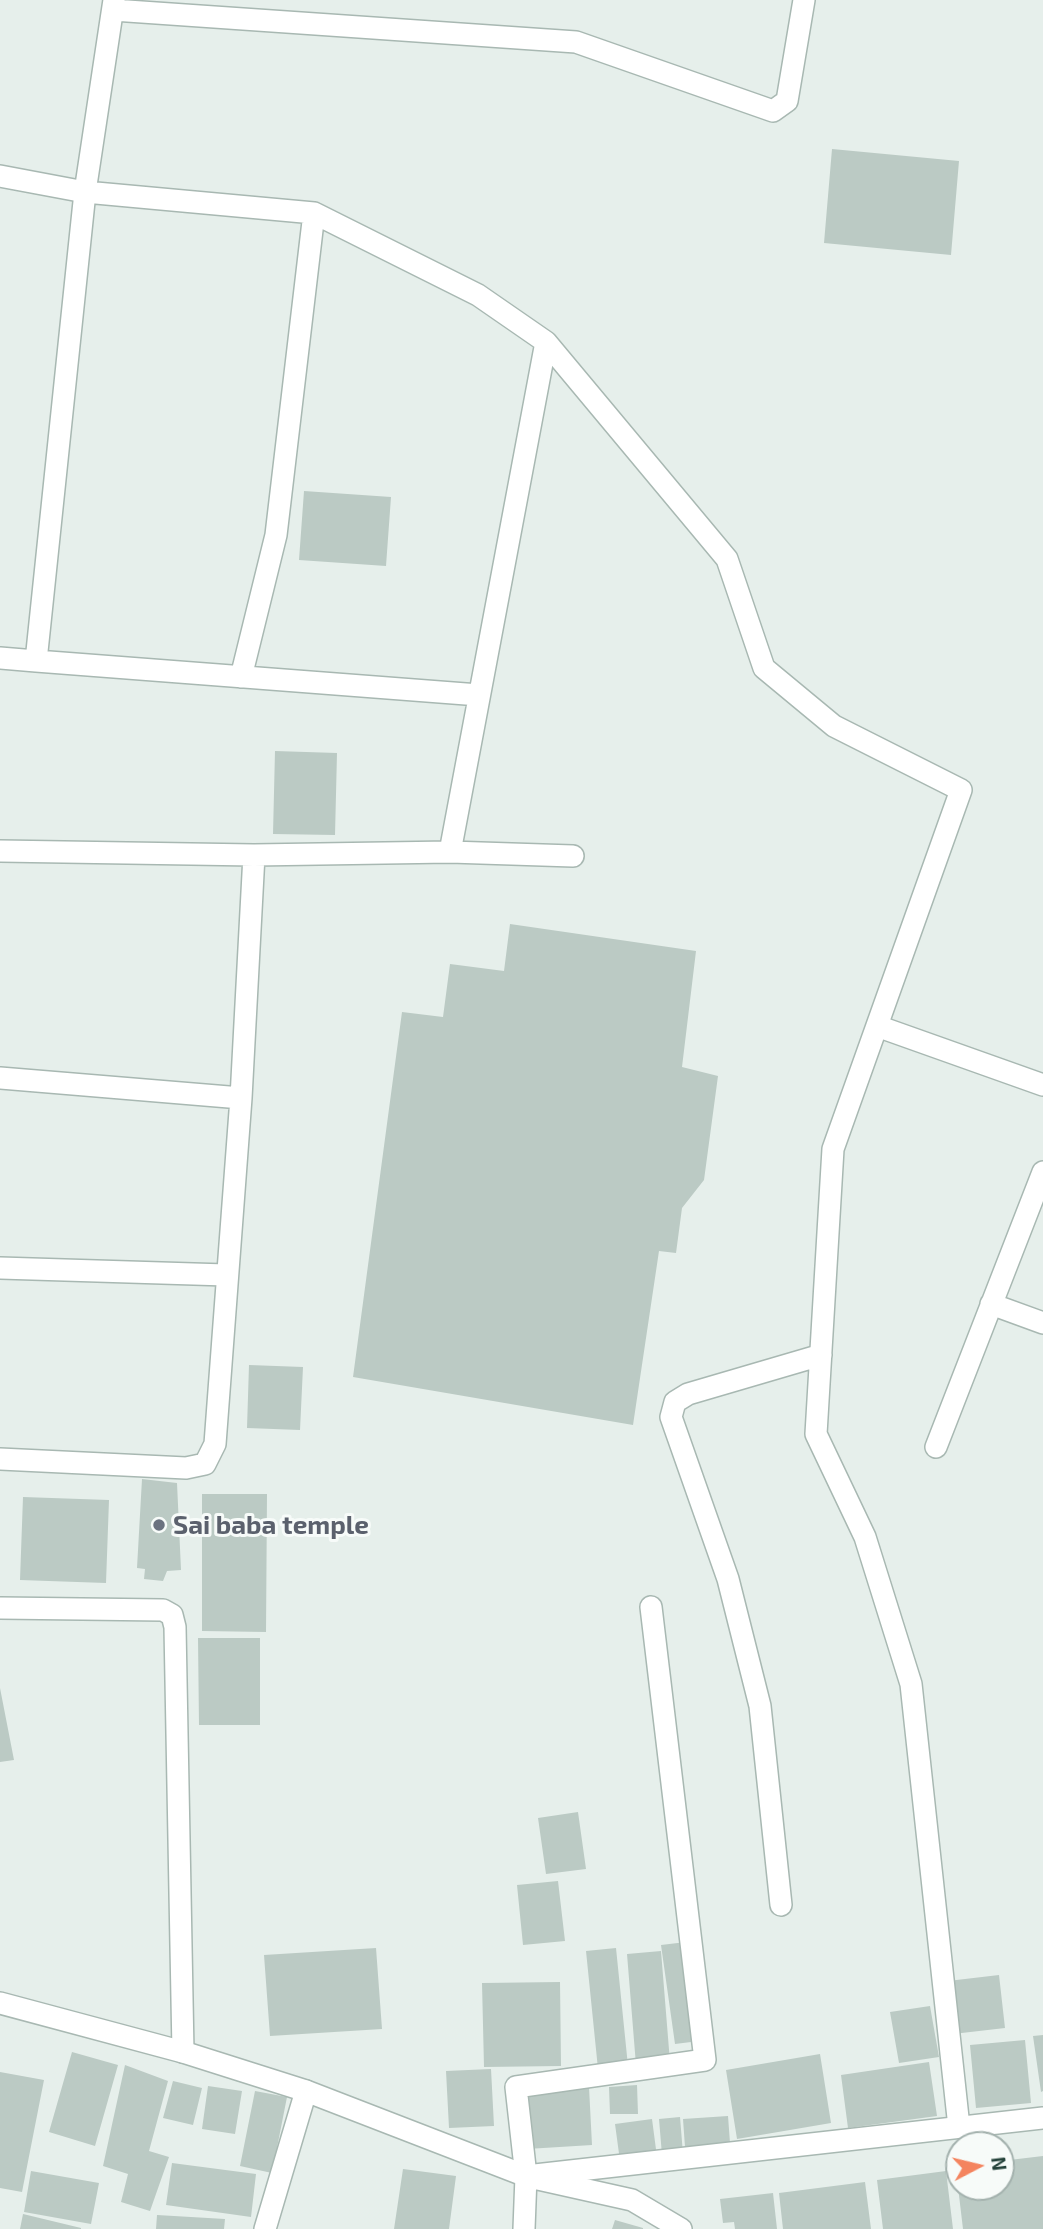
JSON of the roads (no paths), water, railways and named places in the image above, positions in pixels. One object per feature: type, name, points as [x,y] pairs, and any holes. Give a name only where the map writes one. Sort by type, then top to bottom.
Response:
[{"type":"street","points":[[36,661],[85,192],[114,5],[576,41],[773,111],[787,101],[804,0]]},
{"type":"street","points":[[0,176],[85,192],[314,213],[478,295],[546,342],[727,559],[764,668],[834,726],[961,790],[833,1149],[816,1434],[865,1537],[911,1684],[959,2127]]},
{"type":"street","points":[[241,677],[276,535],[314,213]]},
{"type":"street","points":[[450,852],[546,342]]},
{"type":"street","points":[[0,657],[479,695]]},
{"type":"street","points":[[0,851],[254,855],[450,852],[572,856]]},
{"type":"street","points":[[0,1459],[186,1468],[205,1464],[215,1444],[226,1275],[242,1098],[254,855]]},
{"type":"street","points":[[877,1026],[1043,1086]]},
{"type":"street","points":[[0,1078],[242,1098]]},
{"type":"street","points":[[936,1447],[1043,1171]]},
{"type":"street","points":[[0,1268],[226,1275]]},
{"type":"street","points":[[992,1304],[1043,1323]]},
{"type":"street","points":[[781,1905],[760,1706],[729,1579],[671,1417],[675,1402],[688,1394],[821,1355]]},
{"type":"street","points":[[524,2229],[526,2176],[516,2087],[705,2060],[651,1607]]},
{"type":"street","points":[[0,1608],[163,1610],[172,1615],[176,1627],[183,2052]]},
{"type":"street","points":[[0,2004],[183,2052],[306,2091],[526,2176],[632,2200],[681,2229]]},
{"type":"street","points":[[265,2229],[306,2091]]},
{"type":"street","points":[[526,2176],[1043,2118]]},
{"type":"place","name":"Sai baba temple","points":[[159,1525]]}]
